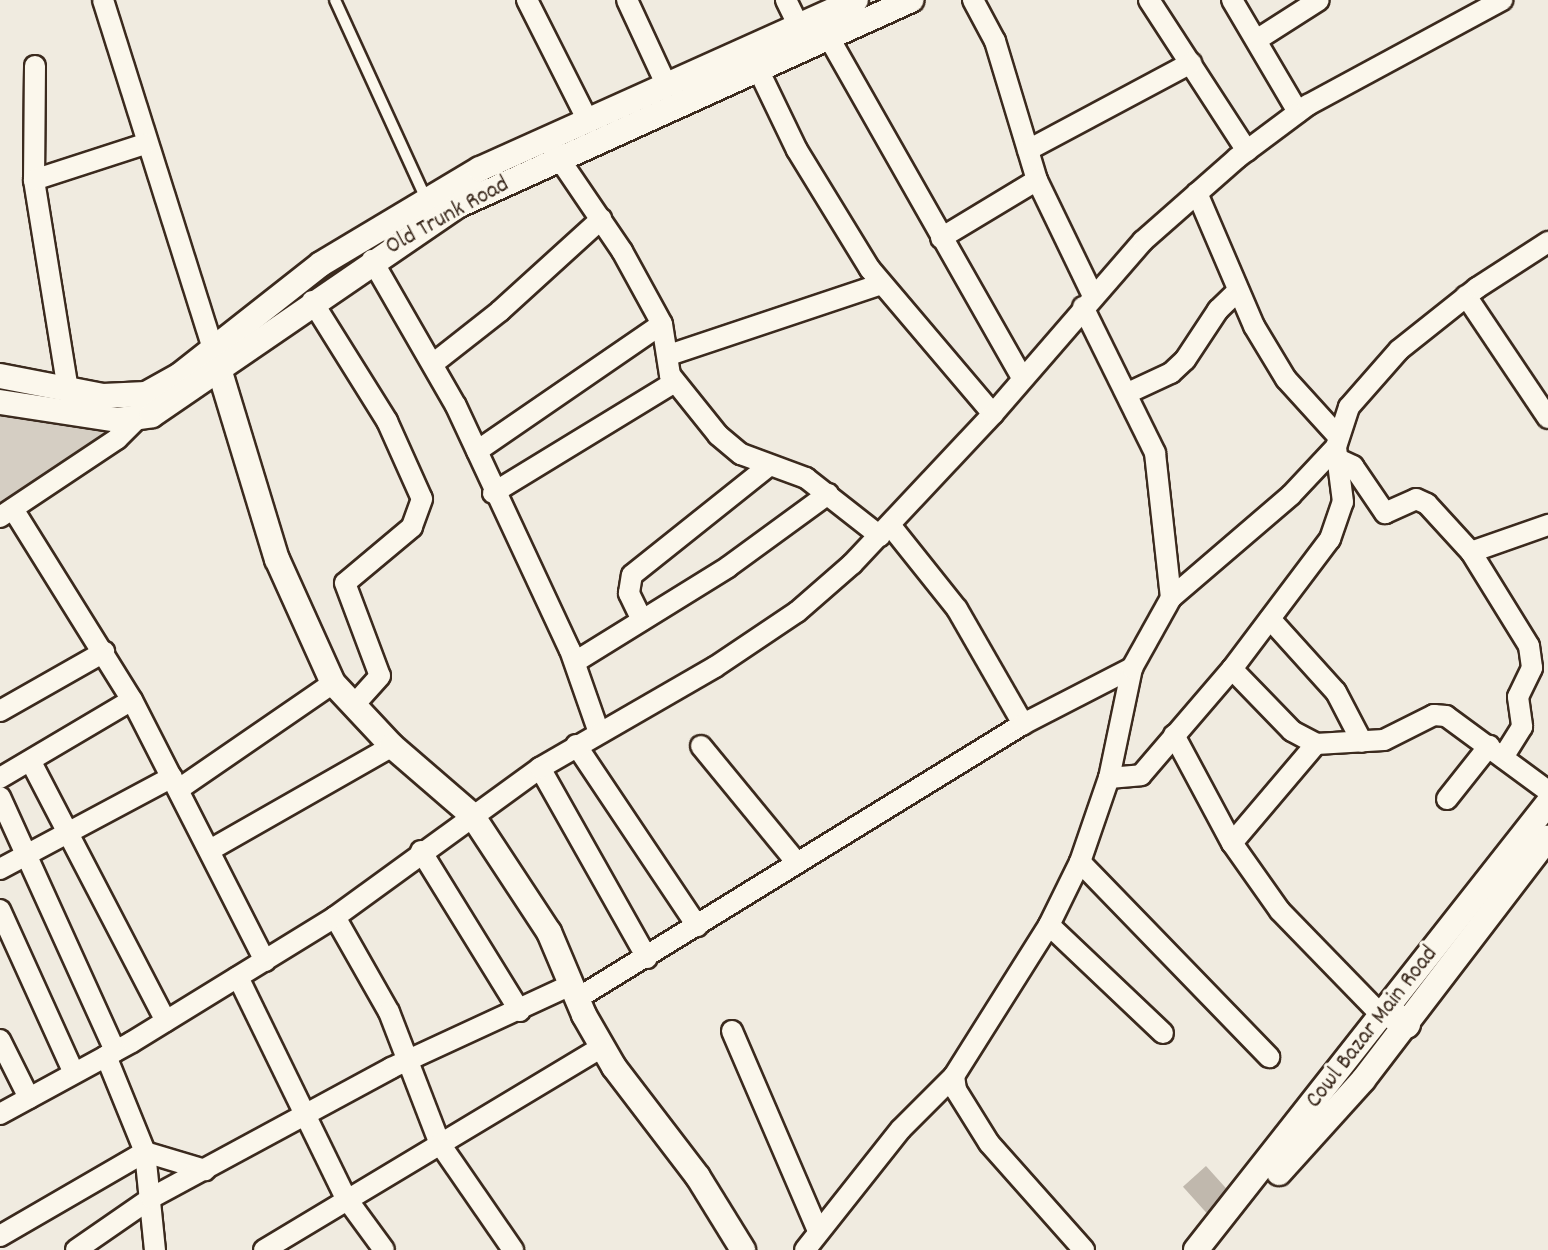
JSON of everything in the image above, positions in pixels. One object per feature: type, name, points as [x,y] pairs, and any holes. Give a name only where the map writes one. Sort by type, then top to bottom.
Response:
[{"type":"street","points":[[103,0],[145,144],[277,559],[333,683],[392,746],[472,815],[549,932],[602,1047],[698,1177],[743,1250]]},
{"type":"street","points":[[527,0],[586,117]]},
{"type":"street","points":[[627,0],[666,84]]},
{"type":"street","points":[[786,0],[798,25]]},
{"type":"street","points":[[0,376],[122,398],[146,394],[216,361],[321,264],[426,199],[586,117],[856,0]]},
{"type":"street","name":"Old Trunk Road","points":[[137,419],[216,361],[457,206],[757,67],[911,0]]},
{"type":"street","points":[[973,0],[995,41],[1037,180],[1155,453],[1171,598]]},
{"type":"street","points":[[1149,0],[1247,151]]},
{"type":"street","points":[[1232,0],[1258,39],[1298,112]]},
{"type":"street","points":[[1258,39],[1319,0]]},
{"type":"street","points":[[0,1114],[110,1054],[335,917],[421,851],[540,768],[715,667],[797,612],[885,530],[993,414],[1088,301],[1197,193],[1298,112],[1502,0]]},
{"type":"street","points":[[828,36],[1022,378]]},
{"type":"street","points":[[1028,150],[1191,63]]},
{"type":"street","points":[[35,66],[34,180],[68,390]]},
{"type":"street","points":[[757,67],[797,150],[881,284],[921,323],[993,414]]},
{"type":"street","points":[[545,138],[601,219],[662,324],[675,382],[718,435],[741,454],[806,478],[885,530],[957,609],[1023,724]]},
{"type":"street","points":[[34,180],[145,144]]},
{"type":"street","points":[[941,238],[1037,180]]},
{"type":"street","points":[[1197,193],[1238,291],[1286,379],[1353,466],[1380,510],[1394,512],[1421,499],[1471,552],[1533,657],[1518,697],[1522,727],[1447,799]]},
{"type":"street","points":[[434,363],[500,311],[601,219]]},
{"type":"street","points":[[805,1250],[901,1129],[954,1076],[1049,925],[1080,862],[1109,778],[1132,668],[1171,598],[1280,505],[1336,447],[1370,381],[1399,350],[1466,296],[1548,242]]},
{"type":"street","points":[[372,260],[434,363],[477,451],[493,493],[575,662],[599,733]]},
{"type":"street","points":[[669,355],[881,284]]},
{"type":"street","points":[[1130,392],[1171,373],[1238,291]]},
{"type":"street","points":[[1466,296],[1548,418]]},
{"type":"street","points":[[312,301],[387,421],[422,499],[412,527],[345,583],[380,676],[353,706]]},
{"type":"street","points":[[477,451],[662,324]]},
{"type":"street","points":[[493,493],[675,382]]},
{"type":"street","points":[[0,402],[137,419]]},
{"type":"street","points":[[137,419],[117,439],[6,513],[104,652],[132,700],[265,961]]},
{"type":"street","points":[[1109,778],[1141,775],[1232,669],[1337,522],[1343,502],[1336,447]]},
{"type":"street","points":[[642,620],[629,593],[632,575],[770,465]]},
{"type":"street","points":[[575,662],[828,494]]},
{"type":"street","points":[[1471,552],[1548,525]]},
{"type":"street","points":[[1270,619],[1341,698],[1362,742]]},
{"type":"street","points":[[0,711],[104,652]]},
{"type":"street","points":[[76,1250],[151,1198],[408,1060],[520,1011],[576,991],[647,958],[1023,724],[1132,668]]},
{"type":"street","points":[[1232,669],[1292,731],[1316,744],[1362,742],[1403,733],[1434,715],[1446,716],[1548,791]]},
{"type":"street","points":[[0,869],[176,783],[333,683]]},
{"type":"street","points":[[0,778],[132,700]]},
{"type":"street","points":[[1174,735],[1232,843],[1280,911],[1392,1017]]},
{"type":"street","points":[[1232,843],[1316,744]]},
{"type":"street","points":[[576,745],[697,926]]},
{"type":"street","points":[[210,850],[392,746]]},
{"type":"street","points":[[701,746],[797,863]]},
{"type":"street","points":[[31,762],[72,834],[166,1021]]},
{"type":"street","points":[[540,768],[647,958]]},
{"type":"street","points":[[0,797],[110,1054],[145,1152],[155,1250]]},
{"type":"street","name":"Cowl Bazar Main Road","points":[[1196,1250],[1392,1017],[1548,803]]},
{"type":"street","points":[[1216,1250],[1392,1017],[1548,838]]},
{"type":"street","points":[[421,851],[520,1011]]},
{"type":"street","points":[[1080,862],[1269,1057]]},
{"type":"street","points":[[0,910],[74,1073]]},
{"type":"street","points":[[335,917],[368,969],[440,1144],[513,1250]]},
{"type":"street","points":[[1049,925],[1163,1033]]},
{"type":"street","points":[[238,977],[346,1198],[384,1250]]},
{"type":"street","points":[[732,1031],[818,1231]]},
{"type":"street","points":[[0,1040],[29,1098]]},
{"type":"street","points":[[264,1250],[602,1047]]},
{"type":"street","points":[[954,1076],[956,1090],[989,1143],[1084,1250]]},
{"type":"street","points":[[0,1236],[145,1152],[205,1170]]},
{"type":"lane","points":[[335,0],[426,199]]},
{"type":"shaded area","points":[[0,411],[115,428],[0,506]]},
{"type":"building","points":[[1206,1166],[1230,1193],[1207,1213],[1183,1187]]}]
